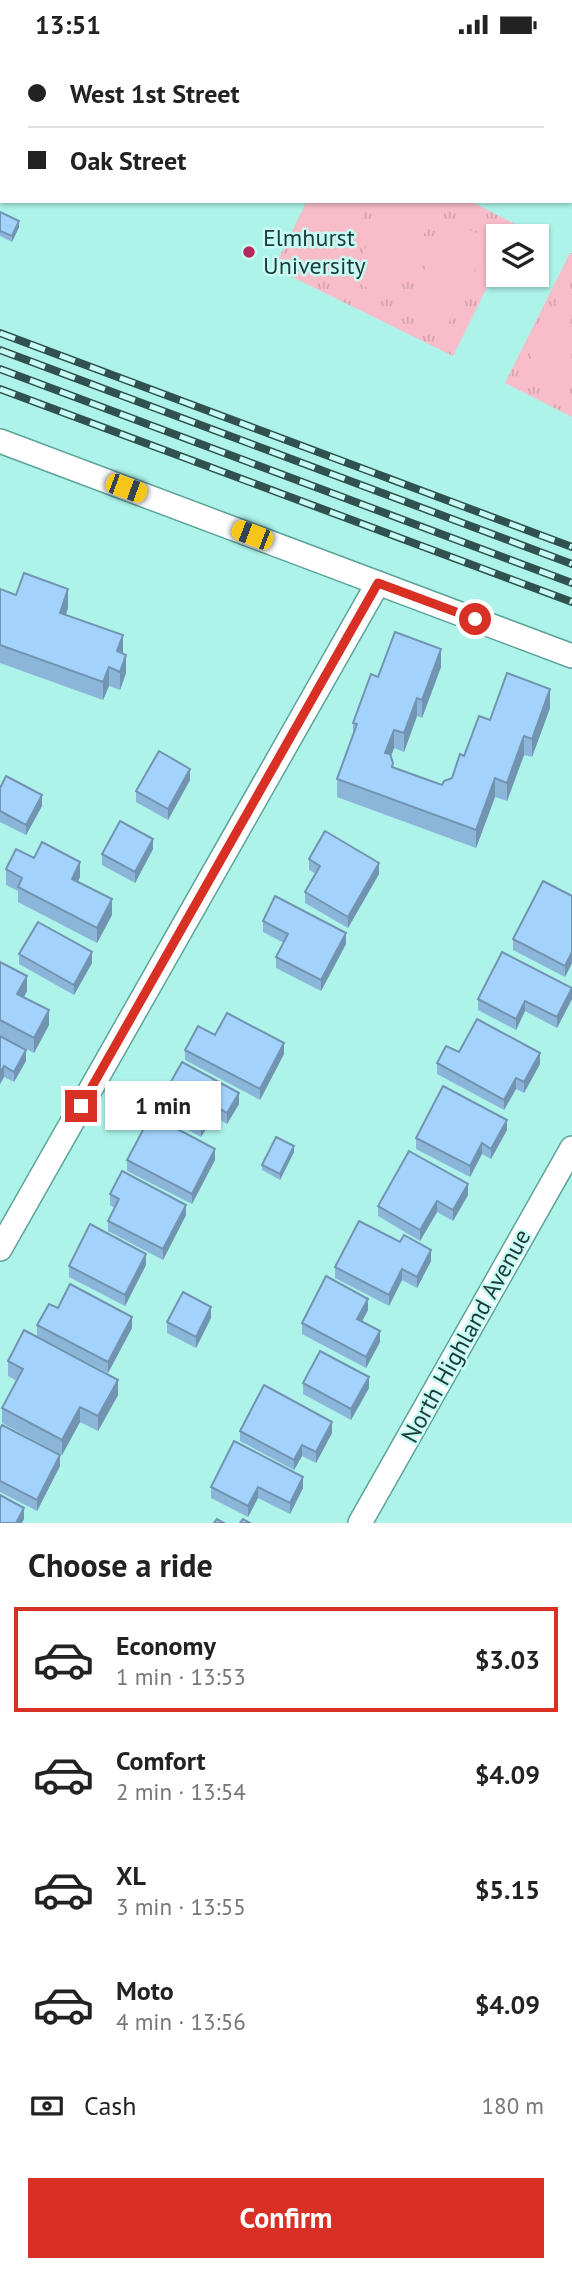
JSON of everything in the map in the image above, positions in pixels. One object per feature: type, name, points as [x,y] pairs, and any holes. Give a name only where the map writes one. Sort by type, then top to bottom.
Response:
[{"type":"street","points":[[0,441],[572,656]]},
{"type":"street","points":[[0,1249],[378,583]]},
{"type":"street","name":"North Highland Avenue","points":[[360,1523],[572,1148]]},
{"type":"green space","points":[[306,203],[474,203],[515,224],[486,224],[487,287],[453,356],[274,268]]},
{"type":"green space","points":[[319,203],[370,203],[335,273],[295,252]]},
{"type":"green space","points":[[388,203],[417,203],[435,212],[391,300],[350,279]]},
{"type":"green space","points":[[449,219],[486,238],[486,248],[446,328],[406,307]]},
{"type":"green space","points":[[572,253],[572,417],[505,383]]},
{"type":"green space","points":[[570,280],[572,378],[567,387],[526,367]]},
{"type":"building","points":[[0,212],[19,221],[12,236],[0,231]]},
{"type":"building","points":[[24,573],[68,589],[60,613],[123,635],[117,651],[126,655],[120,672],[109,667],[103,682],[0,645],[0,589],[16,595]]},
{"type":"building","points":[[395,632],[441,649],[422,700],[417,698],[404,733],[394,730],[385,753],[390,754],[392,767],[442,785],[444,781],[452,778],[460,754],[464,756],[479,716],[490,720],[507,673],[550,689],[532,739],[524,736],[507,783],[495,778],[476,830],[337,779],[371,674],[378,677]]},
{"type":"building","points":[[159,751],[190,769],[168,809],[136,791]]},
{"type":"building","points":[[6,776],[42,795],[26,825],[0,811],[0,788]]},
{"type":"building","points":[[120,821],[153,839],[135,872],[102,854]]},
{"type":"building","points":[[325,831],[379,863],[348,917],[305,892],[320,866],[309,859]]},
{"type":"building","points":[[42,842],[80,862],[72,879],[112,899],[97,928],[18,887],[22,878],[6,869],[16,849],[34,858]]},
{"type":"building","points":[[543,881],[572,896],[572,952],[565,966],[513,939]]},
{"type":"building","points":[[275,896],[346,933],[321,980],[276,957],[288,934],[263,921]]},
{"type":"building","points":[[38,922],[92,952],[74,985],[19,954]]},
{"type":"building","points":[[502,952],[572,988],[557,1017],[525,1001],[516,1019],[478,999]]},
{"type":"building","points":[[0,962],[27,976],[17,994],[49,1010],[34,1038],[0,1020]]},
{"type":"building","points":[[227,1013],[284,1043],[260,1089],[185,1050],[198,1026],[215,1035]]},
{"type":"building","points":[[477,1019],[540,1053],[524,1082],[516,1078],[504,1100],[437,1063],[446,1046],[459,1052]]},
{"type":"building","points":[[0,1036],[26,1050],[14,1072],[4,1066],[0,1073]]},
{"type":"building","points":[[182,1062],[239,1093],[227,1113],[214,1105],[201,1126],[159,1103]]},
{"type":"building","points":[[443,1086],[507,1120],[491,1149],[482,1143],[470,1166],[416,1138]]},
{"type":"building","points":[[151,1115],[215,1149],[192,1194],[127,1160]]},
{"type":"building","points":[[276,1137],[294,1146],[280,1174],[262,1165]]},
{"type":"building","points":[[409,1151],[468,1184],[453,1210],[437,1201],[420,1230],[378,1206]]},
{"type":"building","points":[[122,1171],[186,1205],[163,1249],[108,1221],[119,1199],[110,1194]]},
{"type":"building","points":[[359,1221],[400,1242],[404,1235],[431,1250],[417,1277],[402,1269],[389,1295],[335,1267]]},
{"type":"building","points":[[90,1224],[146,1254],[125,1295],[69,1266]]},
{"type":"building","points":[[326,1276],[368,1299],[357,1319],[380,1331],[366,1357],[302,1323]]},
{"type":"building","points":[[70,1284],[132,1317],[108,1362],[37,1325],[49,1304],[58,1308]]},
{"type":"building","points":[[183,1292],[211,1307],[196,1337],[167,1322]]},
{"type":"building","points":[[24,1330],[118,1380],[98,1416],[80,1407],[62,1440],[2,1408],[23,1369],[8,1361]]},
{"type":"building","points":[[320,1351],[369,1377],[351,1409],[303,1383]]},
{"type":"building","points":[[264,1385],[332,1422],[316,1452],[302,1445],[294,1460],[240,1431]]},
{"type":"building","points":[[2,1425],[60,1455],[37,1500],[0,1481]]},
{"type":"building","points":[[234,1441],[303,1477],[290,1503],[258,1487],[248,1506],[211,1487]]},
{"type":"building","points":[[0,1495],[24,1508],[16,1523],[0,1523]]},
{"type":"railway","points":[[0,333],[572,547]]},
{"type":"railway","points":[[0,350],[572,564]]},
{"type":"railway","points":[[0,369],[572,583]]},
{"type":"railway","points":[[0,389],[572,602]]},
{"type":"place","name":"Elmhurst University","points":[[249,252]]},
{"type":"route","points":[[81,1106],[378,583],[475,619]]}]
